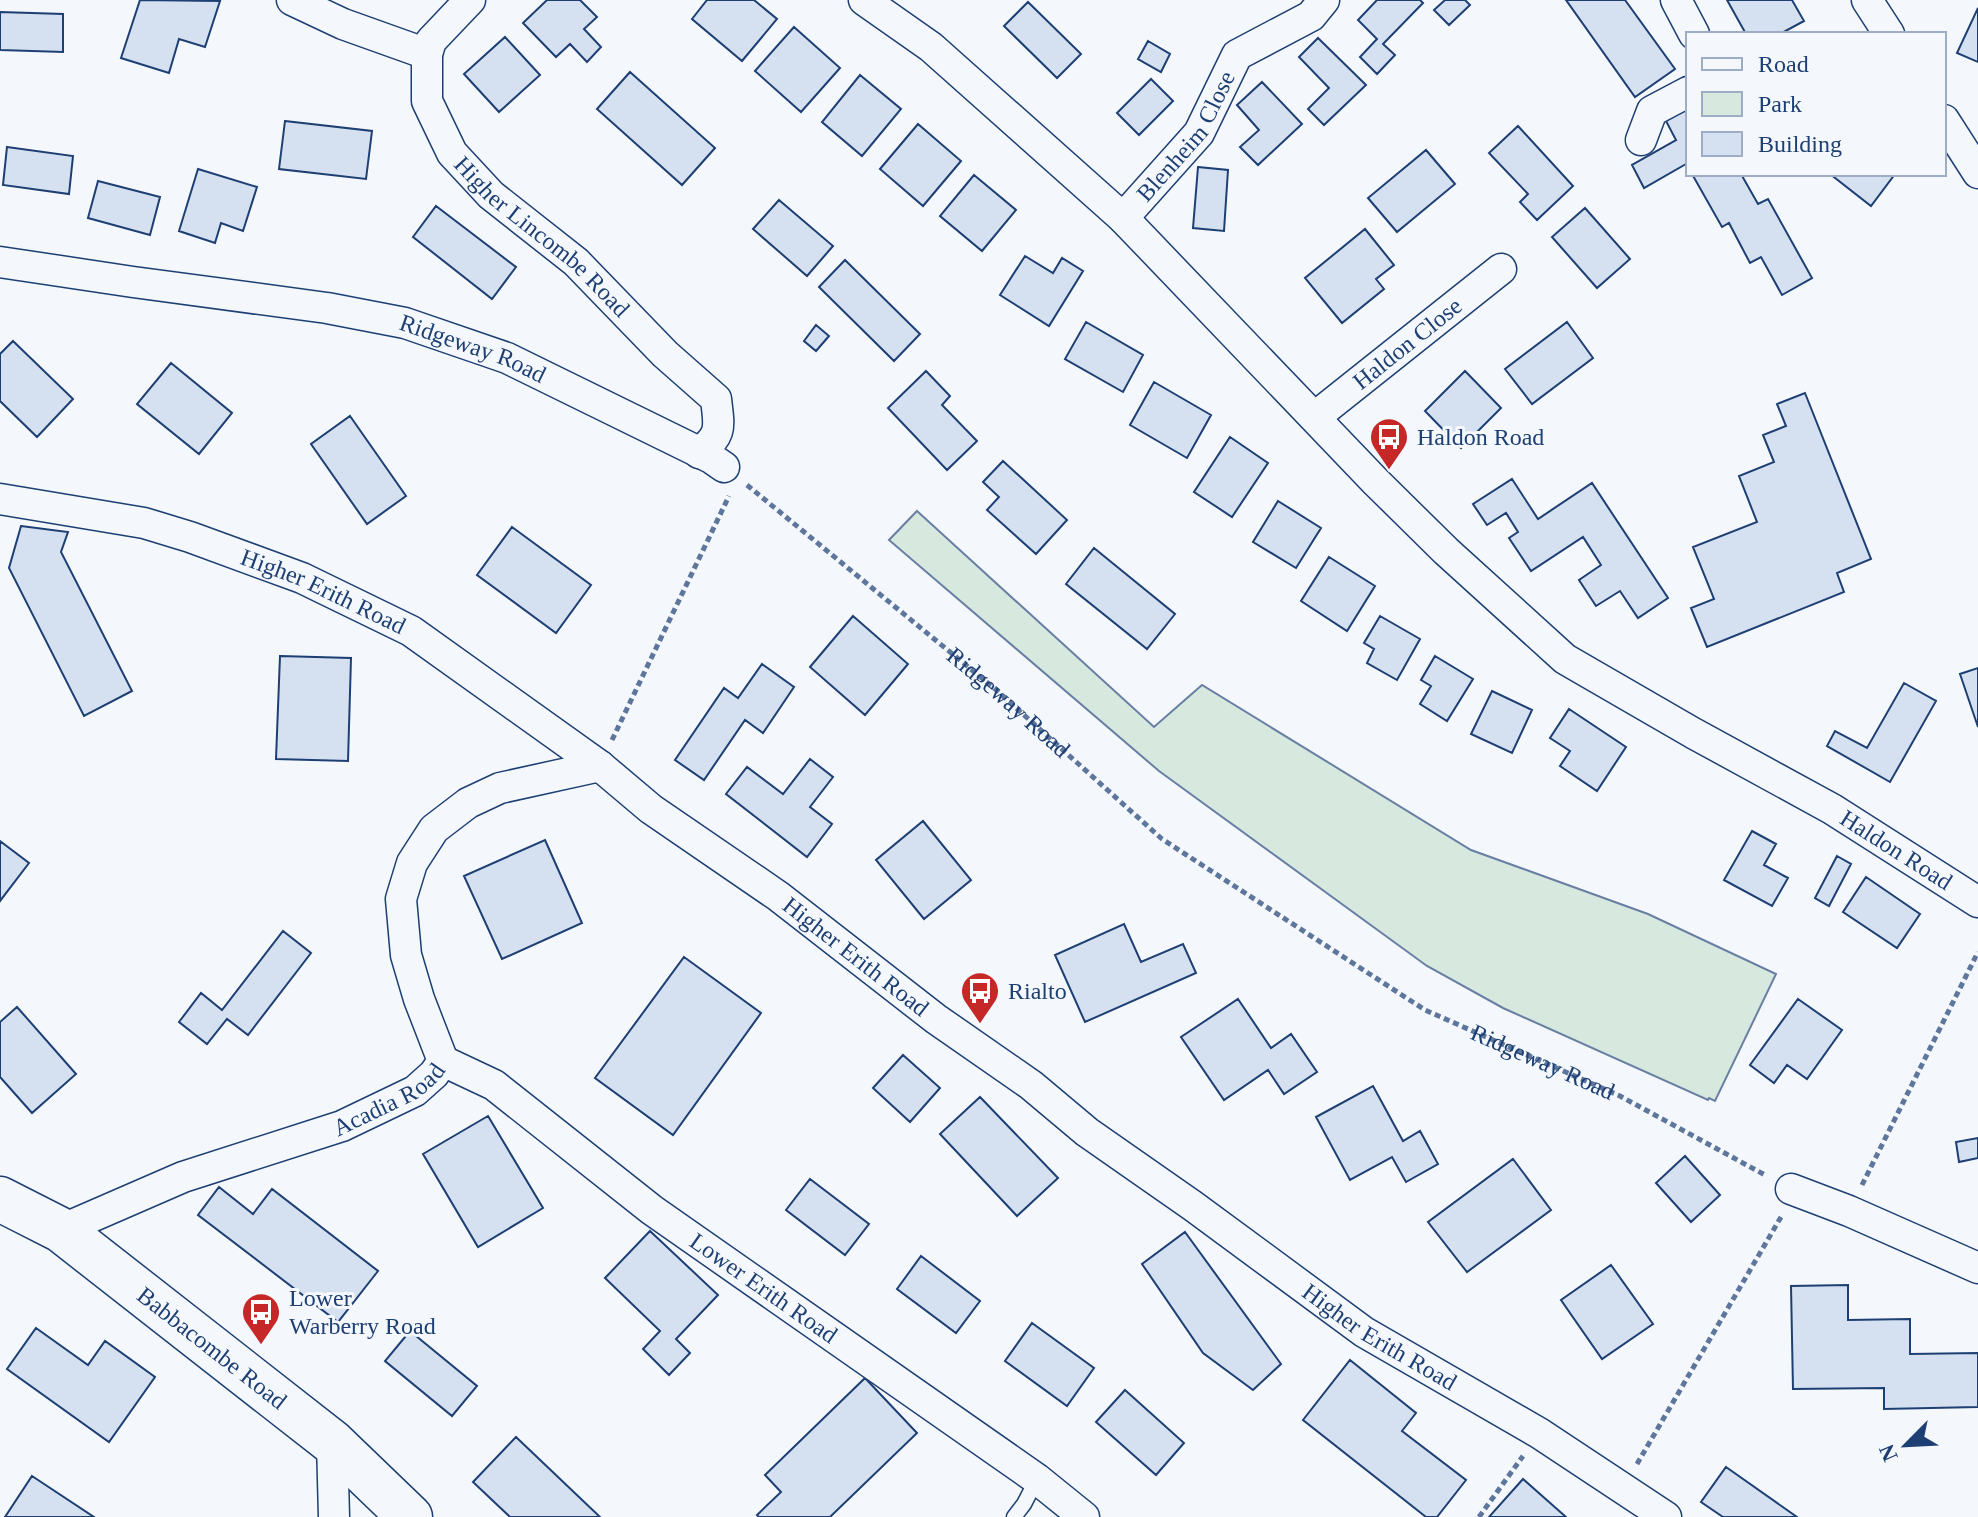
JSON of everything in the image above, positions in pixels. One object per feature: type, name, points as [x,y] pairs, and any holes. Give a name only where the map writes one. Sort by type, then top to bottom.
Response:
[{"type":"main road","name":"Babbacombe Road","points":[[0,1199],[61,1230],[332,1442],[410,1517]]},
{"type":"street","points":[[292,0],[343,24],[427,54],[431,41],[470,0]]},
{"type":"street","name":"Haldon Road","points":[[864,0],[931,47],[1123,218],[1376,482],[1446,551],[1565,659],[1971,890]]},
{"type":"street","name":"Blenheim Close","points":[[1123,218],[1199,133],[1237,55],[1311,16],[1324,0]]},
{"type":"street","points":[[1676,0],[1693,32]]},
{"type":"street","points":[[1867,0],[1888,32]]},
{"type":"street","name":"Higher Lincombe Road","points":[[427,54],[427,101],[452,153],[491,195],[576,262],[665,354],[716,399],[719,427],[714,441],[720,466]]},
{"type":"street","points":[[1641,140],[1652,111],[1686,93]]},
{"type":"street","points":[[1946,123],[1977,169]]},
{"type":"street","name":"Ridgeway Road","points":[[0,262],[327,308],[405,323],[507,358],[720,466]]},
{"type":"street","name":"Haldon Close","points":[[1315,417],[1501,269]]},
{"type":"street","name":"Higher Erith Road","points":[[0,499],[144,523],[190,537],[302,578],[411,631],[600,766],[651,809],[778,896],[936,1019],[1031,1085],[1087,1132],[1352,1323],[1539,1433],[1666,1517]]},
{"type":"street","name":"Acadia Road","points":[[61,1230],[183,1177],[342,1126],[415,1091],[443,1061],[406,955],[401,899],[412,863],[434,829],[468,803],[500,788],[600,766]]},
{"type":"street","name":"Lower Erith Road","points":[[443,1061],[494,1085],[652,1210],[1037,1479],[1084,1517]]},
{"type":"street","points":[[1791,1189],[1978,1268]]},
{"type":"street","points":[[332,1442],[334,1517]]},
{"type":"lane","points":[[1014,1517],[1037,1479]]},
{"type":"path","points":[[625,714],[720,466]]},
{"type":"path","name":"Ridgeway Road","points":[[720,466],[995,689],[1162,839],[1425,1010],[1620,1096],[1791,1189]]},
{"type":"path","points":[[1871,1166],[1978,952]]},
{"type":"path","points":[[1623,1489],[1773,1231]]},
{"type":"path","points":[[1479,1517],[1539,1433]]},
{"type":"green space","points":[[917,511],[1154,727],[1202,685],[1471,850],[1648,914],[1776,974],[1715,1101],[1503,1008],[1427,966],[1159,771],[889,540]]},
{"type":"building","points":[[140,0],[220,1],[205,47],[179,39],[169,73],[121,58]]},
{"type":"building","points":[[547,0],[580,0],[597,17],[584,29],[601,47],[587,62],[570,44],[556,57],[523,23]]},
{"type":"building","points":[[707,0],[754,0],[777,19],[742,61],[692,19]]},
{"type":"building","points":[[1377,0],[1420,0],[1423,3],[1383,44],[1395,55],[1377,74],[1360,57],[1377,39],[1358,20]]},
{"type":"building","points":[[1445,0],[1465,0],[1470,5],[1449,25],[1434,10]]},
{"type":"building","points":[[1566,0],[1625,0],[1675,69],[1635,97]]},
{"type":"building","points":[[1727,0],[1792,0],[1804,21],[1784,32],[1745,32]]},
{"type":"building","points":[[1028,2],[1081,54],[1057,78],[1004,26]]},
{"type":"building","points":[[1978,8],[1978,62],[1957,53]]},
{"type":"building","points":[[0,12],[63,14],[63,52],[0,50]]},
{"type":"building","points":[[794,27],[840,68],[801,112],[755,71]]},
{"type":"building","points":[[505,37],[540,75],[499,112],[464,74]]},
{"type":"building","points":[[1318,38],[1366,85],[1324,125],[1308,109],[1329,88],[1299,57]]},
{"type":"building","points":[[1148,41],[1170,54],[1161,72],[1138,59]]},
{"type":"building","points":[[630,72],[715,148],[682,185],[597,109]]},
{"type":"building","points":[[860,75],[901,109],[862,156],[822,122]]},
{"type":"building","points":[[1151,79],[1173,101],[1139,135],[1117,113]]},
{"type":"building","points":[[1262,82],[1302,124],[1258,165],[1240,147],[1259,130],[1237,105]]},
{"type":"building","points":[[1686,109],[1686,164],[1644,188],[1632,165],[1676,140],[1666,121]]},
{"type":"building","points":[[285,121],[372,131],[366,179],[279,169]]},
{"type":"building","points":[[918,124],[961,161],[923,206],[880,169]]},
{"type":"building","points":[[1518,126],[1573,186],[1537,220],[1520,202],[1528,194],[1489,153]]},
{"type":"building","points":[[7,147],[73,156],[69,194],[3,185]]},
{"type":"building","points":[[1426,150],[1455,184],[1397,232],[1368,198]]},
{"type":"building","points":[[1198,167],[1228,170],[1224,231],[1193,228]]},
{"type":"building","points":[[198,169],[257,187],[243,231],[221,223],[215,243],[179,231]]},
{"type":"building","points":[[974,175],[1016,210],[982,251],[940,216]]},
{"type":"building","points":[[1693,176],[1742,176],[1758,204],[1768,199],[1812,278],[1782,295],[1761,257],[1750,263],[1729,223],[1722,227]]},
{"type":"building","points":[[1833,176],[1894,176],[1871,206]]},
{"type":"building","points":[[98,181],[160,197],[150,235],[88,218]]},
{"type":"building","points":[[779,200],[833,246],[807,276],[753,229]]},
{"type":"building","points":[[436,206],[516,267],[492,299],[413,237]]},
{"type":"building","points":[[1585,208],[1630,259],[1597,288],[1552,237]]},
{"type":"building","points":[[1365,229],[1394,265],[1376,279],[1384,289],[1342,323],[1305,278]]},
{"type":"building","points":[[1025,256],[1053,273],[1062,258],[1083,271],[1049,326],[1000,295]]},
{"type":"building","points":[[845,260],[920,334],[894,361],[819,287]]},
{"type":"building","points":[[1086,322],[1143,355],[1123,392],[1065,359]]},
{"type":"building","points":[[1567,322],[1593,358],[1532,404],[1505,369]]},
{"type":"building","points":[[816,325],[829,336],[816,351],[804,341]]},
{"type":"building","points":[[13,341],[73,399],[37,437],[0,401],[0,354]]},
{"type":"building","points":[[171,363],[232,413],[199,454],[137,404]]},
{"type":"building","points":[[926,371],[950,396],[942,405],[977,441],[947,470],[888,408]]},
{"type":"building","points":[[1465,371],[1501,408],[1461,448],[1425,411]]},
{"type":"building","points":[[1154,382],[1211,415],[1187,458],[1130,425]]},
{"type":"building","points":[[1805,393],[1871,559],[1837,573],[1844,592],[1707,647],[1691,608],[1714,599],[1693,547],[1757,522],[1739,476],[1774,462],[1763,435],[1786,426],[1777,404]]},
{"type":"building","points":[[350,416],[406,496],[367,524],[311,444]]},
{"type":"building","points":[[1230,437],[1268,463],[1232,517],[1194,492]]},
{"type":"building","points":[[1003,461],[1067,520],[1036,554],[987,510],[999,497],[983,482]]},
{"type":"building","points":[[1512,479],[1538,519],[1592,483],[1668,598],[1638,618],[1620,591],[1596,606],[1579,580],[1601,565],[1583,537],[1531,571],[1509,538],[1518,532],[1506,513],[1487,525],[1473,504]]},
{"type":"building","points":[[1278,501],[1321,528],[1296,568],[1253,542]]},
{"type":"building","points":[[21,526],[68,532],[61,552],[132,691],[84,716],[9,568]]},
{"type":"building","points":[[512,527],[591,585],[556,633],[477,575]]},
{"type":"building","points":[[1094,548],[1175,614],[1147,649],[1066,584]]},
{"type":"building","points":[[1329,557],[1375,586],[1347,631],[1301,601]]},
{"type":"building","points":[[853,616],[908,664],[865,715],[810,667]]},
{"type":"building","points":[[1380,616],[1420,639],[1397,680],[1367,663],[1374,649],[1364,643]]},
{"type":"building","points":[[280,656],[351,658],[348,761],[276,759]]},
{"type":"building","points":[[1435,656],[1473,679],[1447,721],[1420,704],[1431,686],[1421,680]]},
{"type":"building","points":[[762,664],[794,687],[763,733],[745,720],[704,780],[675,760],[724,688],[738,698]]},
{"type":"building","points":[[1978,668],[1978,727],[1960,674]]},
{"type":"building","points":[[1904,683],[1936,701],[1890,782],[1827,746],[1835,731],[1867,748]]},
{"type":"building","points":[[1492,691],[1532,710],[1512,753],[1471,734]]},
{"type":"building","points":[[1569,709],[1626,747],[1597,791],[1560,766],[1570,751],[1550,738]]},
{"type":"building","points":[[810,759],[833,777],[810,807],[832,824],[807,857],[726,794],[747,767],[783,794]]},
{"type":"building","points":[[923,821],[971,880],[924,919],[876,860]]},
{"type":"building","points":[[1752,831],[1776,844],[1764,865],[1788,878],[1772,906],[1724,880]]},
{"type":"building","points":[[545,840],[582,923],[502,959],[464,876]]},
{"type":"building","points":[[0,841],[29,863],[0,901]]},
{"type":"building","points":[[1837,856],[1851,864],[1829,906],[1815,898]]},
{"type":"building","points":[[1866,877],[1920,914],[1897,948],[1843,912]]},
{"type":"building","points":[[1124,924],[1141,962],[1183,944],[1196,973],[1085,1022],[1055,955]]},
{"type":"building","points":[[283,931],[311,953],[248,1035],[227,1019],[207,1044],[179,1022],[201,993],[222,1010]]},
{"type":"building","points":[[684,957],[761,1013],[673,1135],[595,1078]]},
{"type":"building","points":[[1238,999],[1271,1048],[1291,1034],[1317,1072],[1284,1094],[1268,1070],[1224,1100],[1181,1037]]},
{"type":"building","points":[[1798,999],[1842,1030],[1807,1079],[1787,1065],[1774,1083],[1750,1065]]},
{"type":"building","points":[[17,1007],[76,1074],[32,1113],[0,1077],[0,1022]]},
{"type":"building","points":[[903,1055],[940,1088],[910,1122],[873,1088]]},
{"type":"building","points":[[1373,1086],[1403,1141],[1420,1131],[1438,1164],[1406,1182],[1392,1157],[1350,1180],[1316,1117]]},
{"type":"building","points":[[980,1097],[1058,1178],[1017,1216],[940,1134]]},
{"type":"building","points":[[488,1116],[543,1208],[478,1247],[423,1154]]},
{"type":"building","points":[[1978,1138],[1978,1158],[1959,1162],[1956,1142]]},
{"type":"building","points":[[1685,1156],[1720,1195],[1691,1222],[1656,1183]]},
{"type":"building","points":[[1513,1159],[1551,1210],[1467,1272],[1428,1222]]},
{"type":"building","points":[[810,1179],[869,1224],[845,1255],[786,1210]]},
{"type":"building","points":[[219,1187],[253,1214],[272,1189],[378,1271],[338,1322],[198,1215]]},
{"type":"building","points":[[650,1231],[718,1295],[676,1339],[690,1353],[669,1375],[643,1349],[660,1331],[605,1278]]},
{"type":"building","points":[[1185,1232],[1281,1364],[1253,1390],[1203,1353],[1142,1264]]},
{"type":"building","points":[[921,1256],[980,1301],[956,1333],[897,1289]]},
{"type":"building","points":[[1611,1265],[1653,1324],[1602,1359],[1561,1300]]},
{"type":"building","points":[[1848,1285],[1848,1320],[1910,1319],[1910,1354],[1978,1353],[1978,1407],[1884,1409],[1884,1388],[1793,1389],[1791,1286]]},
{"type":"building","points":[[1032,1323],[1094,1368],[1067,1406],[1005,1361]]},
{"type":"building","points":[[36,1328],[88,1365],[105,1341],[155,1377],[109,1442],[7,1369]]},
{"type":"building","points":[[410,1331],[477,1386],[452,1416],[385,1361]]},
{"type":"building","points":[[1350,1360],[1416,1413],[1402,1431],[1466,1480],[1437,1517],[1426,1517],[1303,1420]]},
{"type":"building","points":[[865,1378],[917,1433],[830,1517],[759,1517],[757,1515],[781,1492],[765,1475]]},
{"type":"building","points":[[1125,1390],[1184,1443],[1156,1475],[1096,1422]]},
{"type":"building","points":[[516,1437],[600,1517],[510,1517],[473,1482]]},
{"type":"building","points":[[1726,1467],[1797,1517],[1723,1517],[1701,1502]]},
{"type":"building","points":[[32,1476],[94,1517],[5,1517]]},
{"type":"building","points":[[1523,1479],[1566,1517],[1489,1517]]},
{"type":"place","name":"Haldon Road","points":[[1389,471]]},
{"type":"place","name":"Rialto","points":[[980,1025]]},
{"type":"place","name":"Lower Warberry Road","points":[[261,1346]]}]
